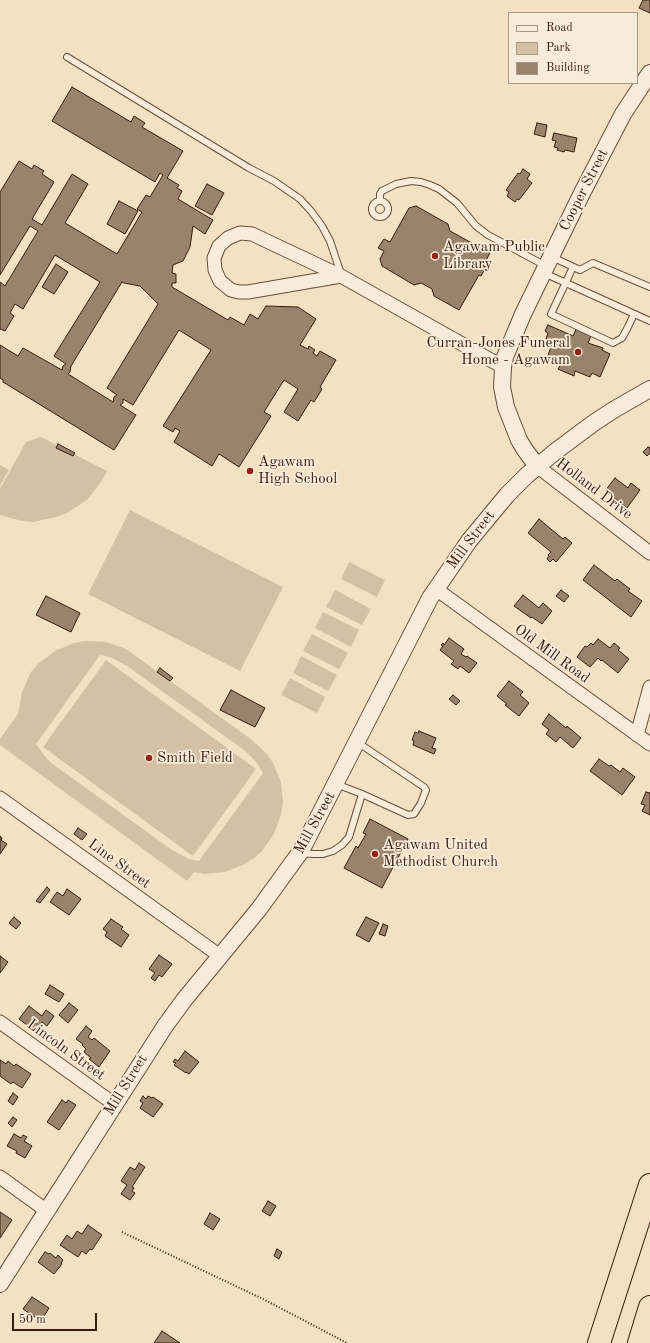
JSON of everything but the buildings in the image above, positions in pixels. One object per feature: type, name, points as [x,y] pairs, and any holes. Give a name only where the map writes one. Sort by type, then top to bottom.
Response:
[{"type":"highway","points":[[599,1343],[650,1185]]},
{"type":"highway","points":[[639,1343],[650,1307]]},
{"type":"street","name":"Cooper Street","points":[[537,466],[519,440],[506,407],[502,387],[503,367],[507,352],[520,319],[546,265],[620,118],[650,72]]},
{"type":"street","points":[[341,276],[248,292],[239,292],[227,287],[218,278],[214,266],[214,258],[219,246],[225,240],[236,234],[248,233],[256,236],[341,276],[503,367]]},
{"type":"street","name":"Mill Street","points":[[0,1284],[165,1026],[184,1000],[259,909],[300,852],[436,590],[469,541],[507,495],[537,466],[560,447],[595,422],[650,389]]},
{"type":"street","name":"Holland Drive","points":[[537,466],[650,553]]},
{"type":"street","name":"Old Mill Road","points":[[436,590],[650,744]]},
{"type":"street","points":[[638,735],[650,687]]},
{"type":"street","name":"Line Street","points":[[0,798],[220,956]]},
{"type":"street","name":"Lincoln Street","points":[[0,1022],[114,1104]]},
{"type":"street","points":[[0,1177],[47,1211]]},
{"type":"lane","points":[[67,57],[249,168],[274,181],[300,200],[311,211],[330,241],[341,276]]},
{"type":"lane","points":[[380,201],[380,194],[382,191],[396,184],[411,181],[430,185],[439,189],[457,203],[476,226],[488,235],[546,265],[566,283],[650,321]]},
{"type":"lane","points":[[546,265],[572,267],[580,270],[593,262],[650,287]]},
{"type":"lane","points":[[572,267],[551,314],[613,343],[622,338],[634,314]]},
{"type":"lane","points":[[336,784],[408,815],[414,814],[422,799],[426,790],[424,787],[357,742]]},
{"type":"lane","points":[[300,852],[323,854],[333,851],[342,844],[349,837],[362,794]]},
{"type":"path","points":[[122,1232],[265,1300],[347,1343]]},
{"type":"green space","points":[[41,437],[107,471],[101,482],[87,500],[67,513],[33,522],[22,521],[0,515],[0,489],[26,442]]},
{"type":"green space","points":[[0,465],[9,470],[0,485]]},
{"type":"green space","points":[[130,510],[283,587],[240,671],[88,594]]},
{"type":"green space","points":[[349,562],[385,580],[377,597],[341,579]]},
{"type":"green space","points":[[335,590],[371,609],[362,625],[326,607]]},
{"type":"green space","points":[[323,612],[359,630],[351,647],[315,628]]},
{"type":"green space","points":[[312,634],[348,653],[339,669],[303,651]]},
{"type":"green space","points":[[85,641],[106,642],[126,649],[252,740],[267,754],[273,763],[281,782],[283,803],[274,834],[262,851],[254,858],[245,864],[225,872],[204,874],[194,872],[187,881],[0,745],[0,739],[18,714],[22,692],[31,672],[38,664],[55,651],[74,643]],"holes":[[[100,655],[110,657],[127,666],[244,750],[257,763],[263,773],[199,861],[189,859],[172,850],[50,762],[36,744]]]},
{"type":"green space","points":[[301,656],[337,675],[328,691],[293,673]]},
{"type":"green space","name":"Smith Field","points":[[106,660],[256,769],[193,856],[43,747]]},
{"type":"green space","points":[[290,678],[325,697],[317,713],[281,695]]},
{"type":"place","name":"Agawam Public Library","points":[[435,256]]},
{"type":"place","name":"Curran-Jones Funeral Home - Agawam","points":[[578,352]]},
{"type":"place","name":"Agawam High School","points":[[250,471]]},
{"type":"place","name":"Smith Field","points":[[149,758]]},
{"type":"place","name":"Agawam United Methodist Church","points":[[375,854]]}]
